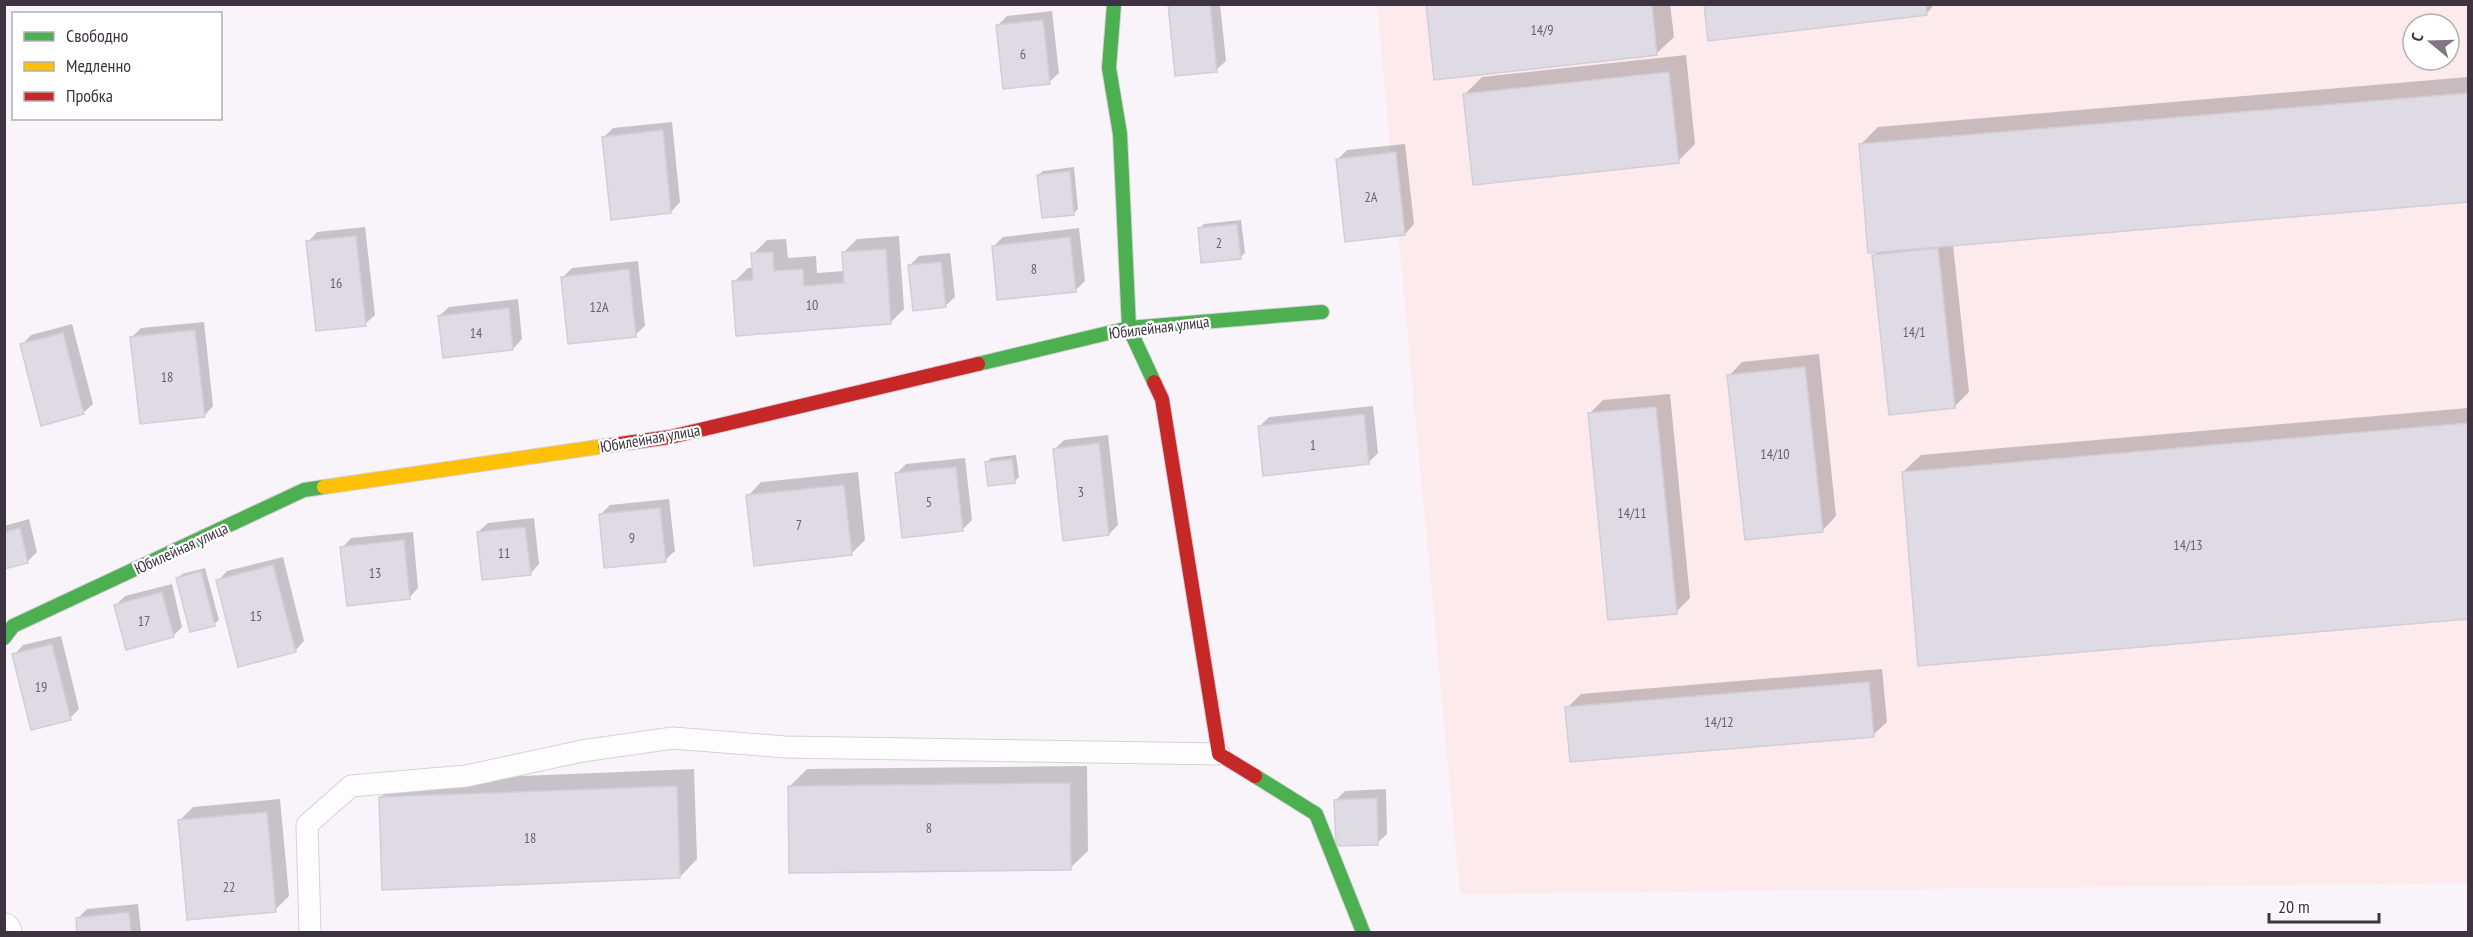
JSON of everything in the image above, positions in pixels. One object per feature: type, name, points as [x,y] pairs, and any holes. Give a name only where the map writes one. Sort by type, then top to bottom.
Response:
[{"type":"street","points":[[1114,4],[1109,68],[1120,134],[1130,328],[1162,399],[1219,754],[1316,814],[1363,933]]},
{"type":"street","name":"Юбилейная улица","points":[[4,638],[14,626],[304,490],[670,436],[1130,328],[1322,312]]},
{"type":"lane","points":[[310,933],[307,825],[351,786],[466,776],[582,751],[673,738],[785,747],[1219,754]]},
{"type":"shaded area","points":[[1377,5],[2468,5],[2468,883],[1460,894]]},
{"type":"building","points":[[1168,4],[1210,4],[1217,72],[1175,76]]},
{"type":"building","points":[[1426,4],[1652,4],[1657,55],[1434,80]]},
{"type":"building","points":[[1704,4],[1926,4],[1927,15],[1708,41]]},
{"type":"building","points":[[1043,20],[1050,84],[1003,89],[996,25]]},
{"type":"building","points":[[1669,72],[1679,163],[1473,185],[1463,94]]},
{"type":"building","points":[[2468,93],[2468,202],[1868,253],[1859,144]]},
{"type":"building","points":[[663,130],[671,213],[611,220],[602,137]]},
{"type":"building","points":[[1396,152],[1405,235],[1345,242],[1336,159]]},
{"type":"building","points":[[1070,171],[1074,215],[1042,218],[1037,175]]},
{"type":"building","points":[[1237,224],[1241,259],[1201,263],[1198,228]]},
{"type":"building","points":[[356,236],[366,326],[316,331],[306,241]]},
{"type":"building","points":[[1070,237],[1076,292],[997,300],[992,246]]},
{"type":"building","points":[[1938,248],[1955,408],[1889,415],[1872,255]]},
{"type":"building","points":[[886,249],[891,324],[736,336],[732,281],[753,280],[751,253],[773,252],[774,271],[803,269],[804,286],[844,283],[842,252]]},
{"type":"building","points":[[941,262],[946,307],[913,311],[908,265]]},
{"type":"building","points":[[629,269],[636,337],[568,344],[561,277]]},
{"type":"building","points":[[509,308],[513,350],[443,358],[438,316]]},
{"type":"building","points":[[195,330],[205,417],[140,424],[130,337]]},
{"type":"building","points":[[63,333],[84,414],[41,426],[20,344]]},
{"type":"building","points":[[1805,367],[1823,532],[1745,540],[1727,375]]},
{"type":"building","points":[[1656,407],[1677,614],[1608,620],[1588,413]]},
{"type":"building","points":[[1364,414],[1369,464],[1263,476],[1258,426]]},
{"type":"building","points":[[2468,423],[2468,619],[1918,666],[1902,472]]},
{"type":"building","points":[[1099,443],[1109,535],[1063,541],[1053,449]]},
{"type":"building","points":[[1012,459],[1015,483],[988,486],[985,462]]},
{"type":"building","points":[[956,467],[963,531],[902,538],[895,473]]},
{"type":"building","points":[[844,485],[852,555],[754,566],[746,495]]},
{"type":"building","points":[[660,508],[666,562],[604,568],[599,514]]},
{"type":"building","points":[[525,527],[531,575],[482,580],[477,532]]},
{"type":"building","points":[[20,528],[28,563],[4,569],[4,532]]},
{"type":"building","points":[[404,540],[410,599],[347,606],[340,547]]},
{"type":"building","points":[[273,565],[296,652],[238,667],[216,580]]},
{"type":"building","points":[[201,571],[215,626],[190,632],[176,578]]},
{"type":"building","points":[[162,592],[174,637],[126,650],[114,605]]},
{"type":"building","points":[[52,644],[71,720],[31,730],[12,654]]},
{"type":"building","points":[[1869,682],[1874,737],[1570,762],[1565,707]]},
{"type":"building","points":[[1070,783],[1071,870],[789,873],[788,786]]},
{"type":"building","points":[[677,786],[680,878],[382,890],[379,797]]},
{"type":"building","points":[[1377,798],[1378,845],[1336,846],[1334,800]]},
{"type":"building","points":[[267,812],[276,912],[187,920],[178,820]]},
{"type":"building","points":[[129,912],[131,932],[77,932],[76,918]]},
{"type":"traffic: fast","points":[[1114,4],[1109,68],[1120,134],[1129,328],[1154,382]]},
{"type":"traffic: fast","points":[[978,364],[1129,328],[1322,312]]},
{"type":"traffic: fast","points":[[4,638],[13,626],[304,490],[324,487]]},
{"type":"traffic: fast","points":[[1255,776],[1316,814],[1363,932]]},
{"type":"traffic: slow","points":[[324,487],[605,446]]},
{"type":"traffic: jam","points":[[605,446],[670,437],[978,364]]},
{"type":"traffic: jam","points":[[1154,382],[1162,399],[1219,754],[1255,776]]}]
